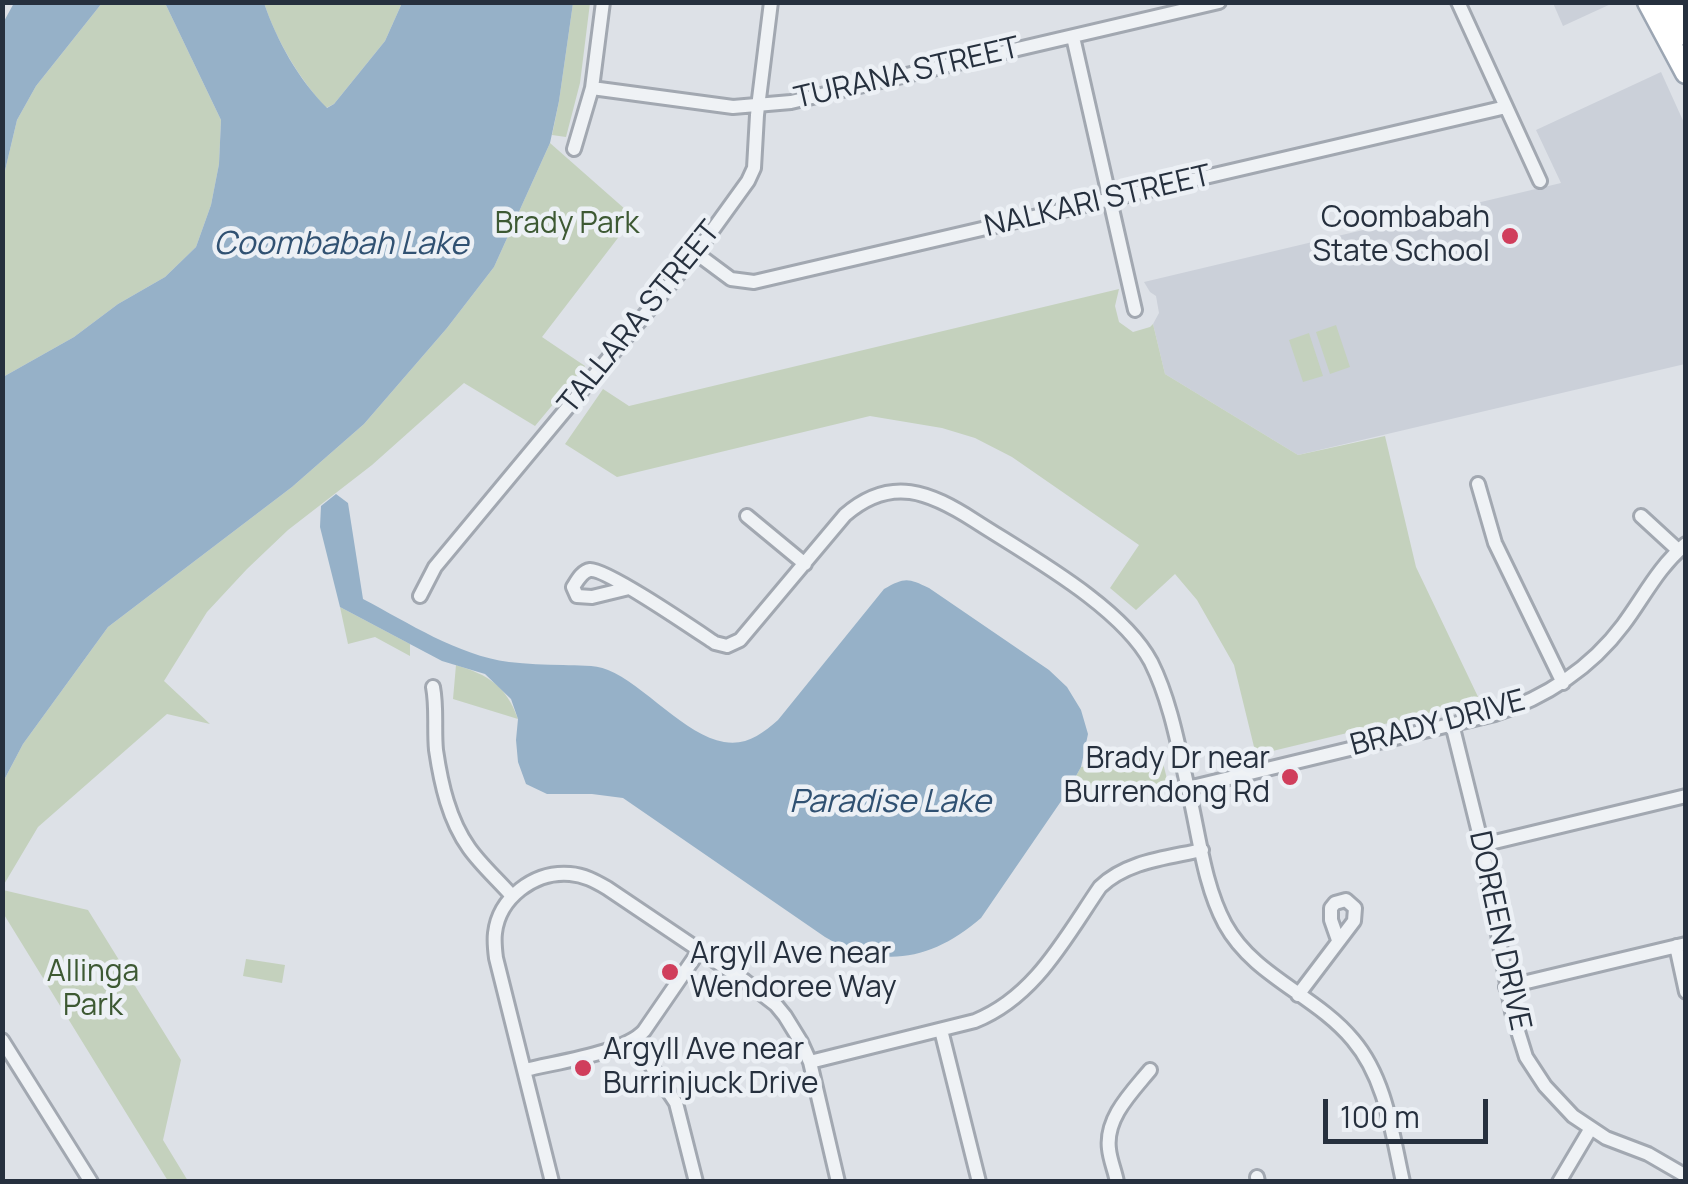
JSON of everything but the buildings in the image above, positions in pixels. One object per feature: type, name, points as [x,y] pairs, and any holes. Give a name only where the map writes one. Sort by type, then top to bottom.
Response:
[{"type":"main road","points":[[1648,2],[1686,73]]},
{"type":"main road","points":[[1670,2],[1684,32]]},
{"type":"main road","points":[[1684,32],[1686,4]]},
{"type":"street","points":[[574,149],[592,88],[603,2]]},
{"type":"street","name":"TALLARA STREET","points":[[420,596],[435,567],[696,253],[748,182],[754,168],[770,2]]},
{"type":"street","name":"TURANA STREET","points":[[592,88],[733,107],[792,102],[1219,2]]},
{"type":"street","points":[[1458,2],[1540,180]]},
{"type":"street","points":[[1073,36],[1135,310]]},
{"type":"street","name":"NALKARI STREET","points":[[696,253],[731,279],[754,282],[1506,106]]},
{"type":"street","points":[[1478,484],[1495,543],[1563,682]]},
{"type":"street","points":[[629,588],[715,643],[727,646],[740,640],[845,515],[860,502],[897,491],[947,503],[1103,607],[1130,632],[1150,661],[1164,693],[1219,912],[1234,939],[1256,962],[1344,1030],[1371,1066],[1384,1100],[1403,1182]]},
{"type":"street","points":[[747,516],[805,564]]},
{"type":"street","points":[[1641,516],[1682,547]]},
{"type":"street","name":"BRADY DRIVE","points":[[1188,788],[1514,708],[1563,682],[1610,642],[1656,574],[1682,547]]},
{"type":"street","points":[[433,687],[442,786],[453,819],[469,848],[512,896]]},
{"type":"street","name":"DOREEN DRIVE","points":[[1452,724],[1482,845],[1506,987],[1526,1057],[1544,1086],[1573,1116],[1606,1138],[1648,1154],[1686,1176]]},
{"type":"street","points":[[1482,845],[1686,796]]},
{"type":"street","points":[[810,1062],[986,1017],[1027,988],[1100,888],[1117,873],[1202,850]]},
{"type":"street","points":[[552,1182],[496,958],[494,934],[500,914],[512,896],[530,882],[568,874],[590,878],[776,1005],[794,1029],[810,1062],[838,1182]]},
{"type":"street","points":[[1298,995],[1338,940]]},
{"type":"street","points":[[1506,987],[1680,945],[1686,992]]},
{"type":"street","points":[[525,1070],[634,1040],[699,951]]},
{"type":"street","points":[[941,1030],[979,1182]]},
{"type":"street","points":[[2,1040],[91,1182]]},
{"type":"street","points":[[634,1040],[676,1103],[696,1182]]},
{"type":"street","points":[[1117,1182],[1108,1146],[1114,1122],[1150,1070]]},
{"type":"street","points":[[1560,1182],[1591,1128]]},
{"type":"shaded area","points":[[1553,3],[1613,3],[1563,26]]},
{"type":"shaded area","name":"Coombabah State School","points":[[1661,72],[1685,125],[1685,364],[1298,455],[1165,374],[1153,324],[1159,313],[1156,296],[1144,282],[1561,183],[1536,130]]},
{"type":"green space","points":[[102,3],[165,3],[221,120],[219,164],[211,205],[196,247],[165,277],[118,304],[74,337],[3,377],[3,179],[17,120],[36,86]]},
{"type":"green space","points":[[264,3],[402,3],[385,41],[334,104],[326,108],[290,59]]},
{"type":"green space","points":[[573,3],[590,3],[580,83],[566,137],[552,135]]},
{"type":"green space","name":"Brady Park","points":[[550,143],[634,217],[542,337],[585,366],[535,426],[464,383],[372,465],[288,530],[207,612],[164,681],[210,724],[167,714],[38,827],[3,886],[3,782],[23,744],[108,627],[292,487],[364,424],[494,267]]},
{"type":"green space","points":[[1119,289],[1115,306],[1119,322],[1133,332],[1153,324],[1165,374],[1298,455],[1385,436],[1416,567],[1480,701],[1256,755],[1234,665],[1197,600],[1175,574],[1136,610],[1110,588],[1139,545],[1012,457],[975,438],[942,428],[870,416],[617,477],[565,444],[603,389],[629,406]]},
{"type":"green space","points":[[1336,325],[1350,367],[1330,374],[1316,332]]},
{"type":"green space","points":[[1309,333],[1323,376],[1303,382],[1289,340]]},
{"type":"green space","points":[[340,607],[410,644],[410,656],[375,637],[348,644]]},
{"type":"green space","points":[[456,665],[494,683],[508,698],[518,719],[453,699]]},
{"type":"green space","points":[[1161,755],[1169,787],[1098,797],[1066,794],[1081,767]]},
{"type":"green space","name":"Allinga Park","points":[[3,890],[88,910],[181,1060],[163,1140],[188,1181],[168,1181],[3,913]]},
{"type":"green space","points":[[246,959],[285,965],[282,983],[243,976]]},
{"type":"water","points":[[14,3],[102,3],[36,86],[17,120],[3,179],[3,23]]},
{"type":"water","name":"Coombabah Lake","points":[[165,3],[264,3],[290,59],[327,108],[385,41],[402,3],[573,3],[550,143],[494,267],[364,424],[292,487],[108,627],[23,744],[3,782],[3,377],[74,337],[118,304],[165,277],[196,247],[211,205],[219,164],[221,120]]},
{"type":"water","name":"Paradise Lake","points":[[336,494],[348,503],[363,599],[471,653],[509,662],[608,670],[695,730],[724,742],[747,740],[778,720],[884,589],[906,580],[916,582],[1049,670],[1067,687],[1081,710],[1088,734],[1081,767],[981,918],[963,932],[906,956],[866,954],[846,947],[825,937],[623,798],[547,794],[526,784],[518,762],[518,719],[511,699],[485,674],[442,661],[340,607],[320,527],[321,506]]},
{"type":"place","name":"Coombabah State School","points":[[1510,236]]},
{"type":"place","name":"Brady Dr near Burrendong Rd","points":[[1290,777]]},
{"type":"place","name":"Argyll Ave near Wendoree Way","points":[[670,972]]},
{"type":"place","name":"Argyll Ave near Burrinjuck Drive","points":[[583,1068]]}]
